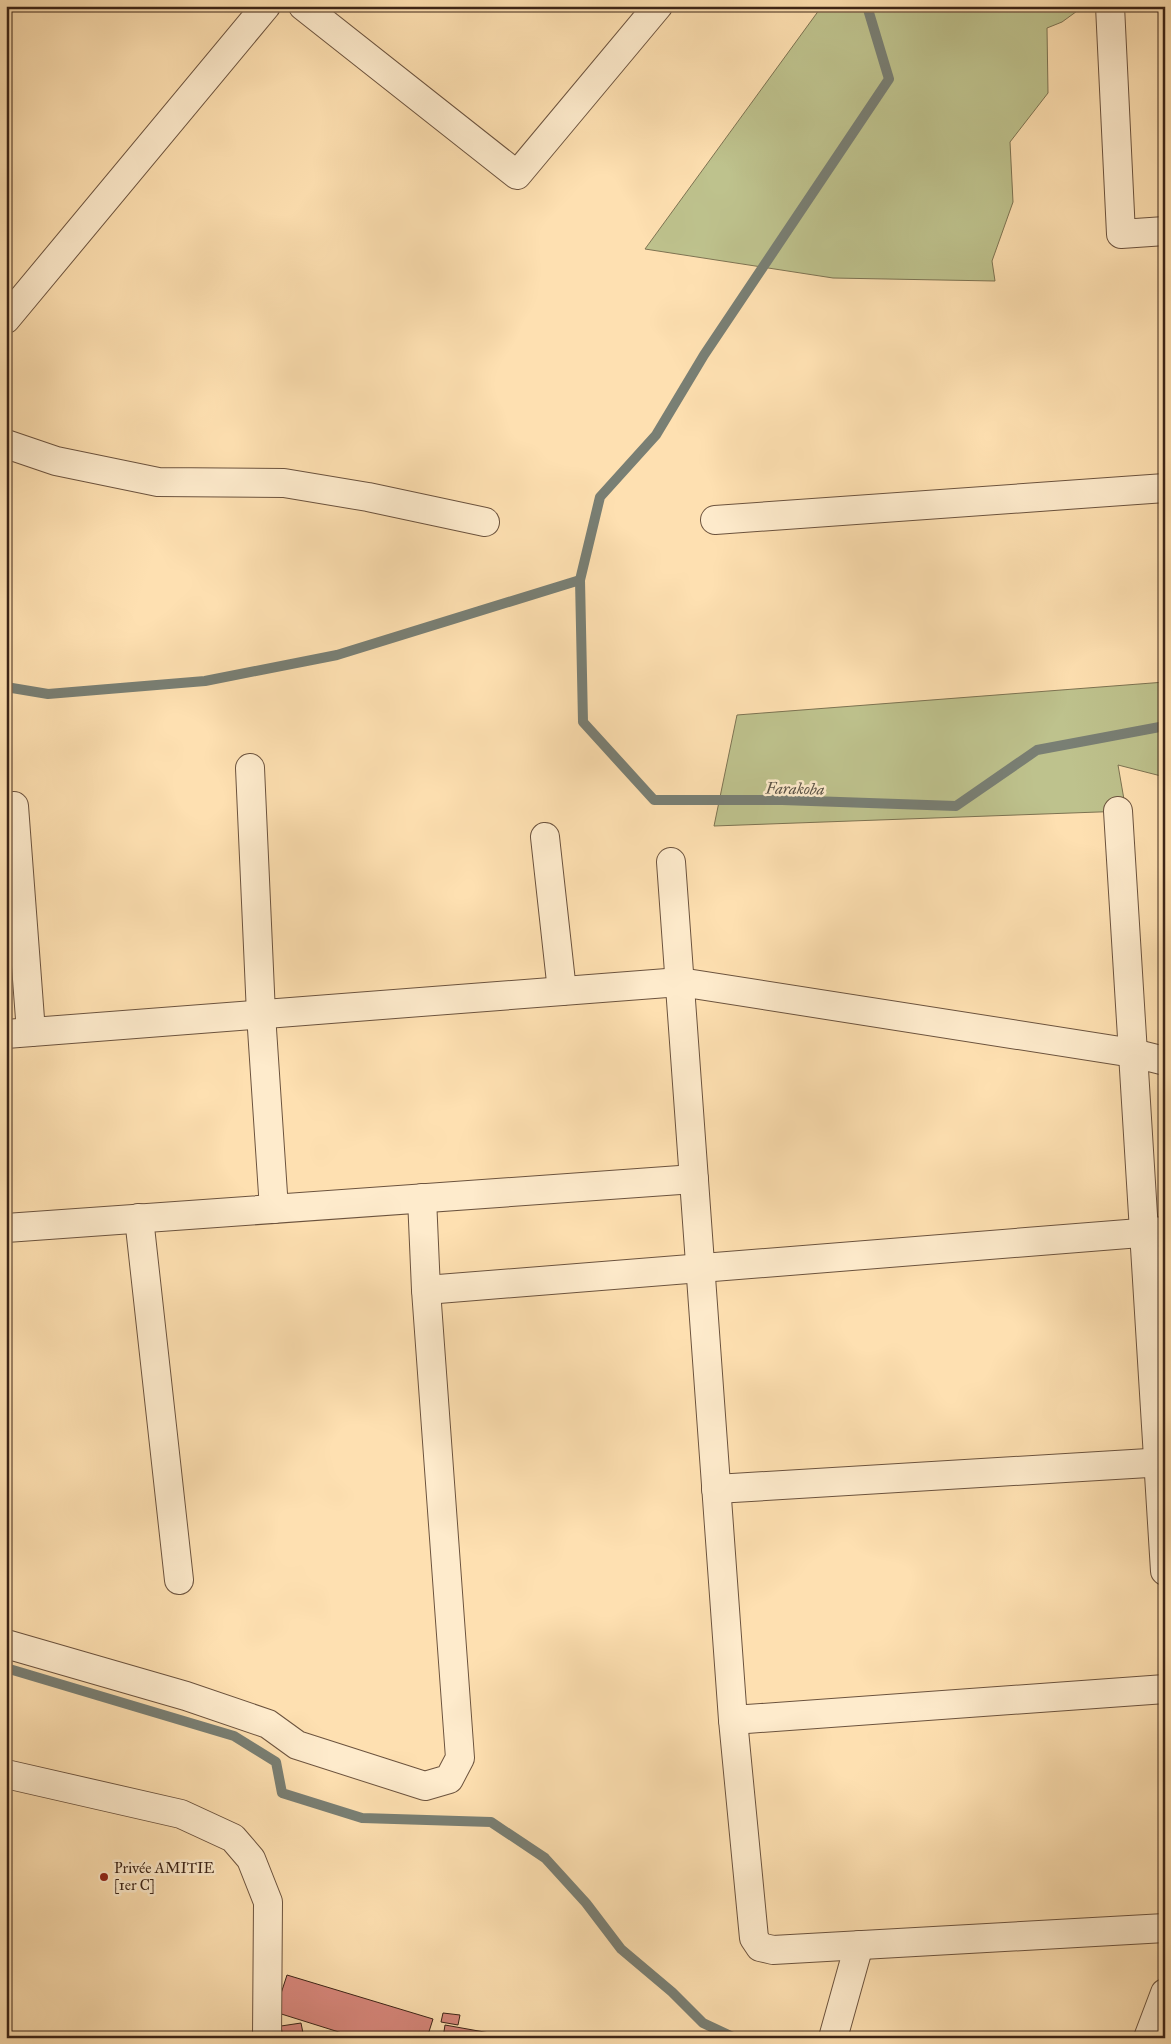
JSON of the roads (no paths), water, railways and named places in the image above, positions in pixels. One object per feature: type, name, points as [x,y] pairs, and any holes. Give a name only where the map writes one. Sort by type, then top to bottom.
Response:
[{"type":"street","points":[[6,319],[266,6]]},
{"type":"street","points":[[303,6],[517,175],[658,6]]},
{"type":"street","points":[[1110,6],[1121,234],[1165,231]]},
{"type":"street","points":[[6,444],[56,461],[158,482],[284,483],[368,497],[485,522]]},
{"type":"street","points":[[715,520],[1165,488]]},
{"type":"street","points":[[250,768],[261,1014],[274,1209]]},
{"type":"street","points":[[14,806],[19,1033],[680,982],[1133,1053],[1165,1061]]},
{"type":"street","points":[[1118,811],[1133,1053],[1154,1232],[1165,1571]]},
{"type":"street","points":[[546,837],[562,991]]},
{"type":"street","points":[[671,862],[733,1720],[754,1938],[760,1947],[773,1950],[1165,1928]]},
{"type":"street","points":[[6,1228],[694,1179]]},
{"type":"street","points":[[6,1644],[186,1696],[268,1724],[297,1745],[425,1786],[449,1779],[460,1758],[426,1290],[422,1198]]},
{"type":"street","points":[[139,1218],[179,1580]]},
{"type":"street","points":[[426,1290],[1154,1232]]},
{"type":"street","points":[[716,1489],[1161,1463]]},
{"type":"street","points":[[733,1720],[1165,1689]]},
{"type":"street","points":[[6,1774],[182,1814],[233,1838],[252,1859],[268,1902],[267,2038]]},
{"type":"street","points":[[833,2038],[859,1945]]},
{"type":"street","points":[[1150,2033],[1165,1993]]},
{"type":"waterway","name":"Farakoba","points":[[867,6],[889,79],[704,355],[656,435],[600,497],[580,580],[583,722],[654,800],[782,800],[956,806],[1037,750],[1165,726]]},
{"type":"waterway","points":[[6,687],[48,694],[205,681],[337,655],[580,580]]},
{"type":"waterway","points":[[6,1668],[234,1736],[276,1762],[282,1793],[362,1818],[491,1822],[545,1858],[586,1903],[621,1949],[672,1992],[703,2023],[735,2038]]},
{"type":"place","name":"Privée AMITIE [1er C]","points":[[104,1877]]}]
